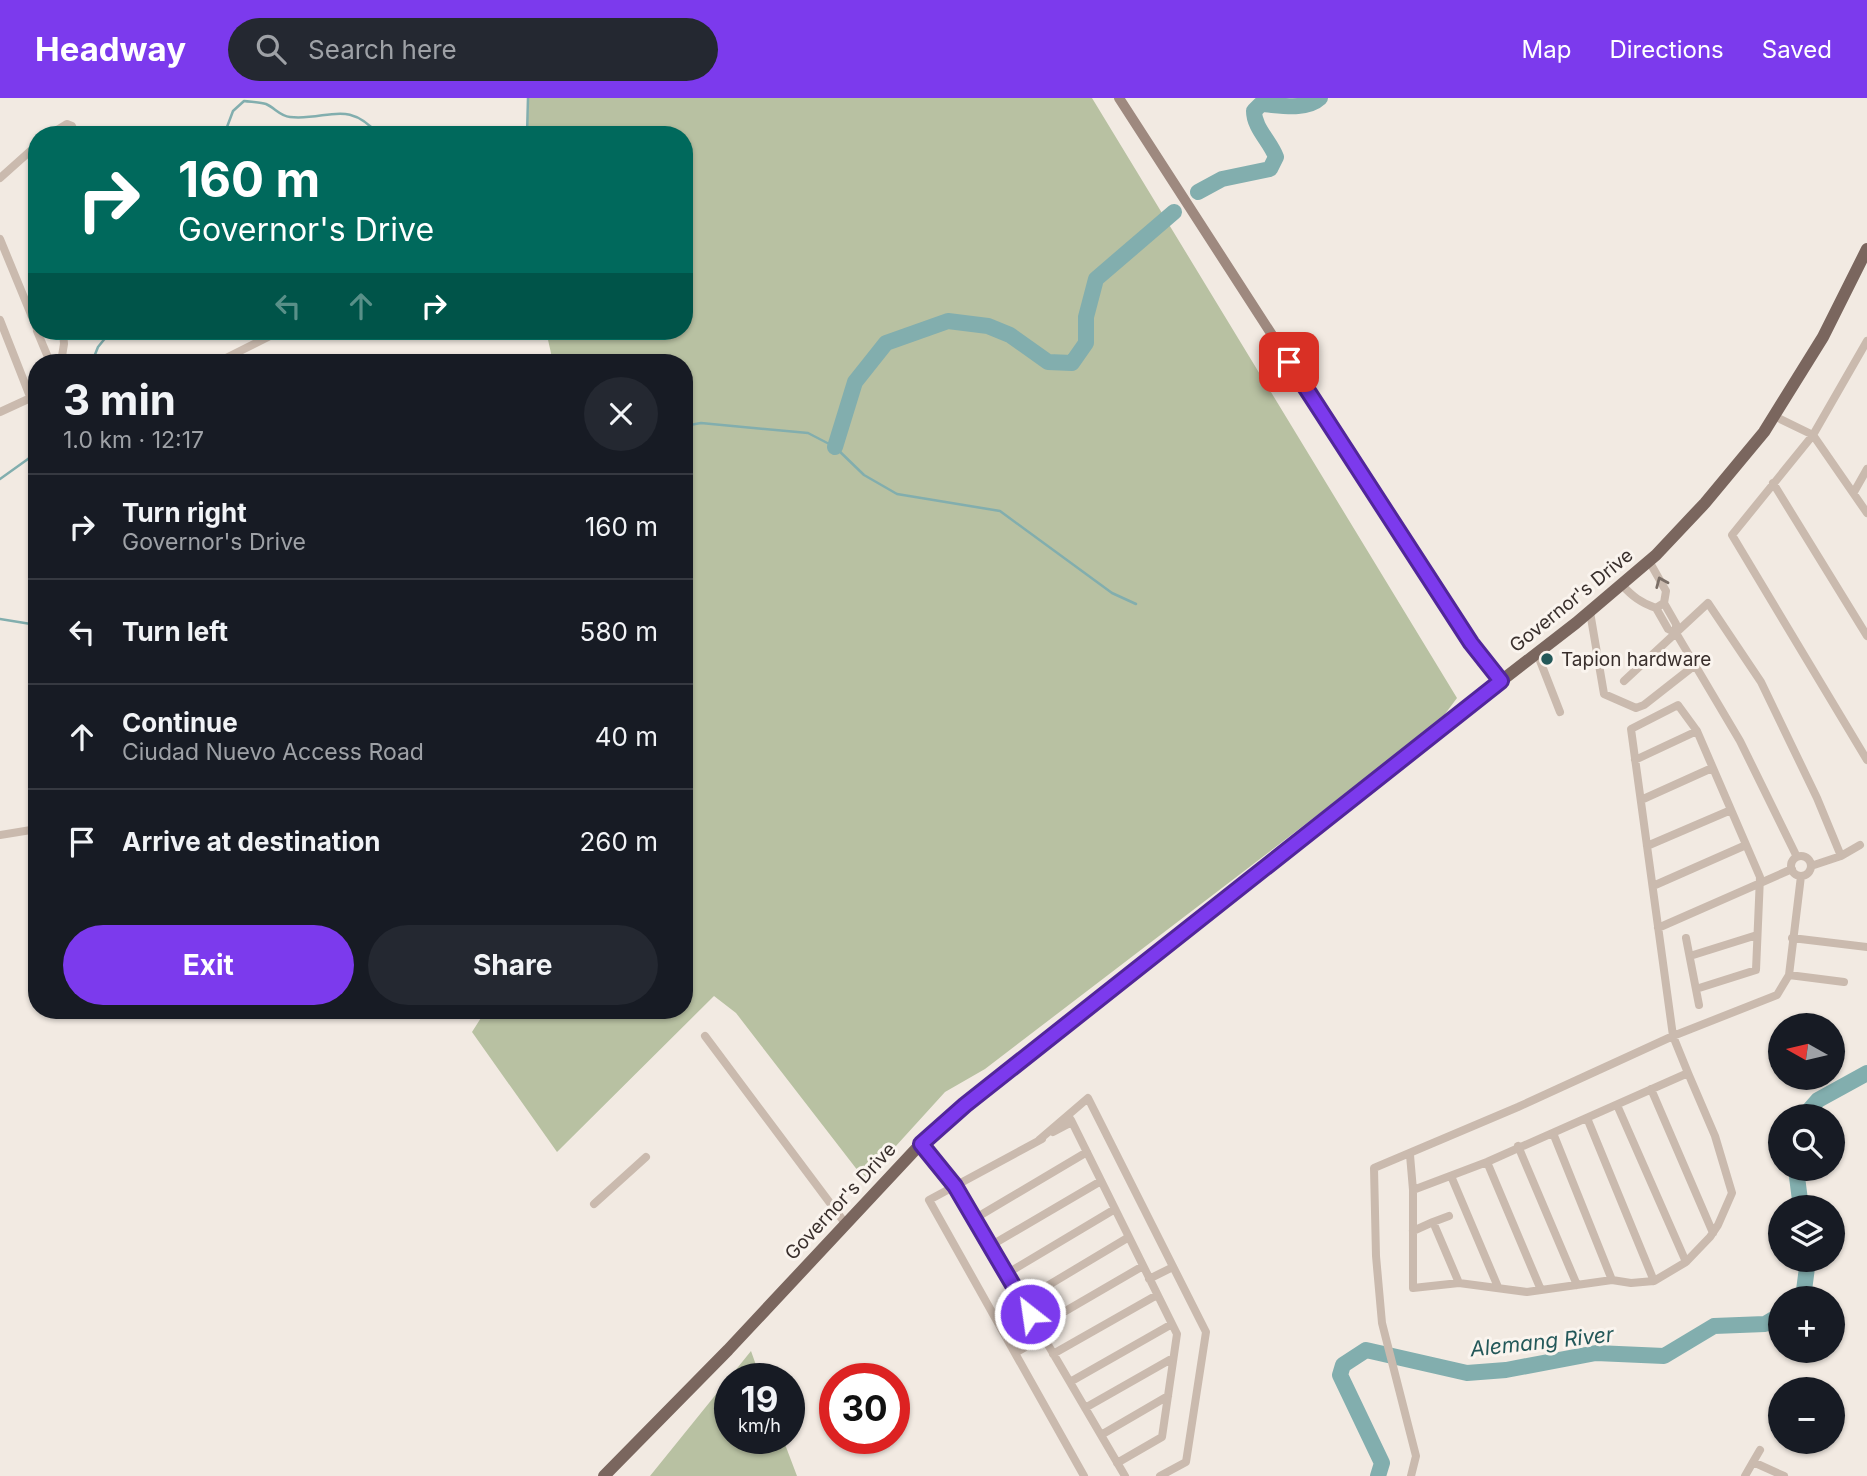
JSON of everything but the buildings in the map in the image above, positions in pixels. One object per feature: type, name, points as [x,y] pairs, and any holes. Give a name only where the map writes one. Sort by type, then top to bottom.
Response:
[{"type":"main road","name":"Governor's Drive","points":[[604,1476],[728,1350],[921,1144],[965,1105],[1590,612],[1649,561],[1705,503],[1774,416],[1823,337],[1867,250]]},
{"type":"street","points":[[1119,98],[1497,684]]},
{"type":"street","points":[[0,178],[28,153]]},
{"type":"street","points":[[0,239],[4,258],[28,310]]},
{"type":"street","points":[[0,320],[28,383]]},
{"type":"street","points":[[234,354],[262,340]]},
{"type":"street","points":[[1866,344],[1813,435],[1732,536],[1867,760]]},
{"type":"street","points":[[0,412],[28,400]]},
{"type":"street","points":[[1774,416],[1813,435],[1867,513]]},
{"type":"street","points":[[1854,492],[1867,469]]},
{"type":"street","points":[[1773,483],[1867,636]]},
{"type":"street","points":[[1649,561],[1666,591],[1660,606],[1668,629],[1676,633],[1740,741],[1797,857]]},
{"type":"street","points":[[1622,585],[1635,598],[1660,606]]},
{"type":"street","points":[[1623,681],[1708,603],[1760,682],[1817,798],[1841,856]]},
{"type":"street","points":[[1590,612],[1604,694],[1636,708],[1644,705],[1695,665]]},
{"type":"street","points":[[1537,653],[1560,712]]},
{"type":"street","points":[[1410,1155],[1413,1190],[1413,1288],[1459,1283],[1527,1292],[1612,1280],[1631,1283],[1654,1281],[1686,1262],[1713,1233],[1732,1193],[1715,1136],[1674,1036],[1630,729],[1678,705],[1697,731],[1760,877],[1756,970],[1696,989]]},
{"type":"street","points":[[1635,760],[1697,731]]},
{"type":"street","points":[[1641,800],[1712,768]]},
{"type":"street","points":[[1647,846],[1731,810]]},
{"type":"street","points":[[0,835],[28,830]]},
{"type":"street","points":[[1653,886],[1746,845]]},
{"type":"street","points":[[1801,876],[1807,874],[1811,866],[1841,856],[1860,845]]},
{"type":"street","points":[[1792,869],[1792,862],[1797,857],[1807,857],[1811,866]]},
{"type":"street","points":[[1658,928],[1792,869]]},
{"type":"street","points":[[1792,869],[1801,876]]},
{"type":"street","points":[[1411,1476],[1416,1456],[1382,1323],[1376,1256],[1374,1168],[1410,1155],[1674,1036],[1777,995],[1789,975],[1801,876]]},
{"type":"street","points":[[1690,956],[1757,934]]},
{"type":"street","points":[[1686,938],[1699,1005]]},
{"type":"street","points":[[1792,938],[1867,947]]},
{"type":"street","points":[[1789,975],[1844,982]]},
{"type":"street","points":[[705,1036],[845,1223]]},
{"type":"street","points":[[1413,1190],[1487,1162],[1688,1073]]},
{"type":"street","points":[[1651,1089],[1713,1233]]},
{"type":"street","points":[[1084,1476],[929,1200],[1039,1140],[1071,1118],[1088,1098],[1206,1332],[1186,1462],[1160,1476]]},
{"type":"street","points":[[1618,1105],[1686,1262]]},
{"type":"street","points":[[1071,1118],[1177,1334],[1162,1437],[1117,1463]]},
{"type":"street","points":[[1587,1118],[1654,1281]]},
{"type":"street","points":[[1553,1133],[1612,1280]]},
{"type":"street","points":[[921,1144],[955,1186],[1125,1476]]},
{"type":"street","points":[[1518,1146],[1577,1285]]},
{"type":"street","points":[[974,1219],[1087,1153]]},
{"type":"street","points":[[594,1204],[646,1157]]},
{"type":"street","points":[[1487,1162],[1541,1290]]},
{"type":"street","points":[[1451,1176],[1497,1287]]},
{"type":"street","points":[[990,1246],[1101,1181]]},
{"type":"street","points":[[1006,1274],[1115,1209]]},
{"type":"street","points":[[1413,1231],[1449,1216]]},
{"type":"street","points":[[1433,1222],[1459,1283]]},
{"type":"street","points":[[1022,1300],[1129,1237]]},
{"type":"street","points":[[1038,1327],[1143,1266]]},
{"type":"street","points":[[1149,1279],[1173,1267]]},
{"type":"street","points":[[1053,1354],[1157,1295]]},
{"type":"street","points":[[1070,1382],[1172,1324]]},
{"type":"street","points":[[1014,1353],[1043,1336]]},
{"type":"street","points":[[1085,1408],[1173,1358]]},
{"type":"street","points":[[1101,1435],[1168,1396]]},
{"type":"street","points":[[1745,1476],[1760,1450]]},
{"type":"street","points":[[1753,1462],[1784,1476]]},
{"type":"green space","points":[[529,98],[1092,98],[1457,698],[1439,722],[985,1069],[945,1092],[865,1180],[736,1013],[714,996],[693,1017],[693,354],[551,354],[548,340],[693,340],[693,126],[527,126]]},
{"type":"green space","points":[[480,1019],[691,1019],[557,1152],[472,1032]]},
{"type":"green space","points":[[751,1351],[755,1363],[741,1363]]},
{"type":"green space","points":[[714,1397],[714,1454],[789,1454],[797,1476],[650,1476]]},
{"type":"waterway","points":[[527,126],[528,98]]},
{"type":"waterway","points":[[1198,192],[1222,179],[1270,169],[1276,157],[1259,129],[1254,111],[1261,104],[1300,106],[1320,98]]},
{"type":"waterway","points":[[227,126],[233,111],[244,101],[266,104],[290,117],[347,114],[370,126]]},
{"type":"waterway","points":[[835,447],[855,382],[886,343],[948,321],[988,326],[1010,335],[1048,362],[1072,363],[1086,343],[1086,317],[1096,279],[1174,212]]},
{"type":"waterway","points":[[95,354],[104,340]]},
{"type":"waterway","points":[[693,424],[808,433],[835,447],[864,475],[897,494],[1000,511],[1112,593],[1136,604]]},
{"type":"waterway","points":[[0,479],[28,459]]},
{"type":"waterway","points":[[0,619],[28,624]]},
{"type":"waterway","name":"Alemang River","points":[[1814,1104],[1867,1073]]},
{"type":"waterway","name":"Alemang River","points":[[1798,1181],[1799,1195]]},
{"type":"waterway","name":"Alemang River","points":[[1805,1286],[1806,1272]]},
{"type":"waterway","name":"Alemang River","points":[[1378,1476],[1382,1463],[1340,1375],[1343,1365],[1366,1350],[1467,1373],[1506,1370],[1596,1353],[1664,1356],[1714,1326],[1768,1322]]},
{"type":"place","name":"Tapion hardware","points":[[1547,659]]},
{"type":"route","points":[[1030,1314],[955,1186],[921,1144],[965,1105],[1501,681],[1471,643],[1289,362]]}]
